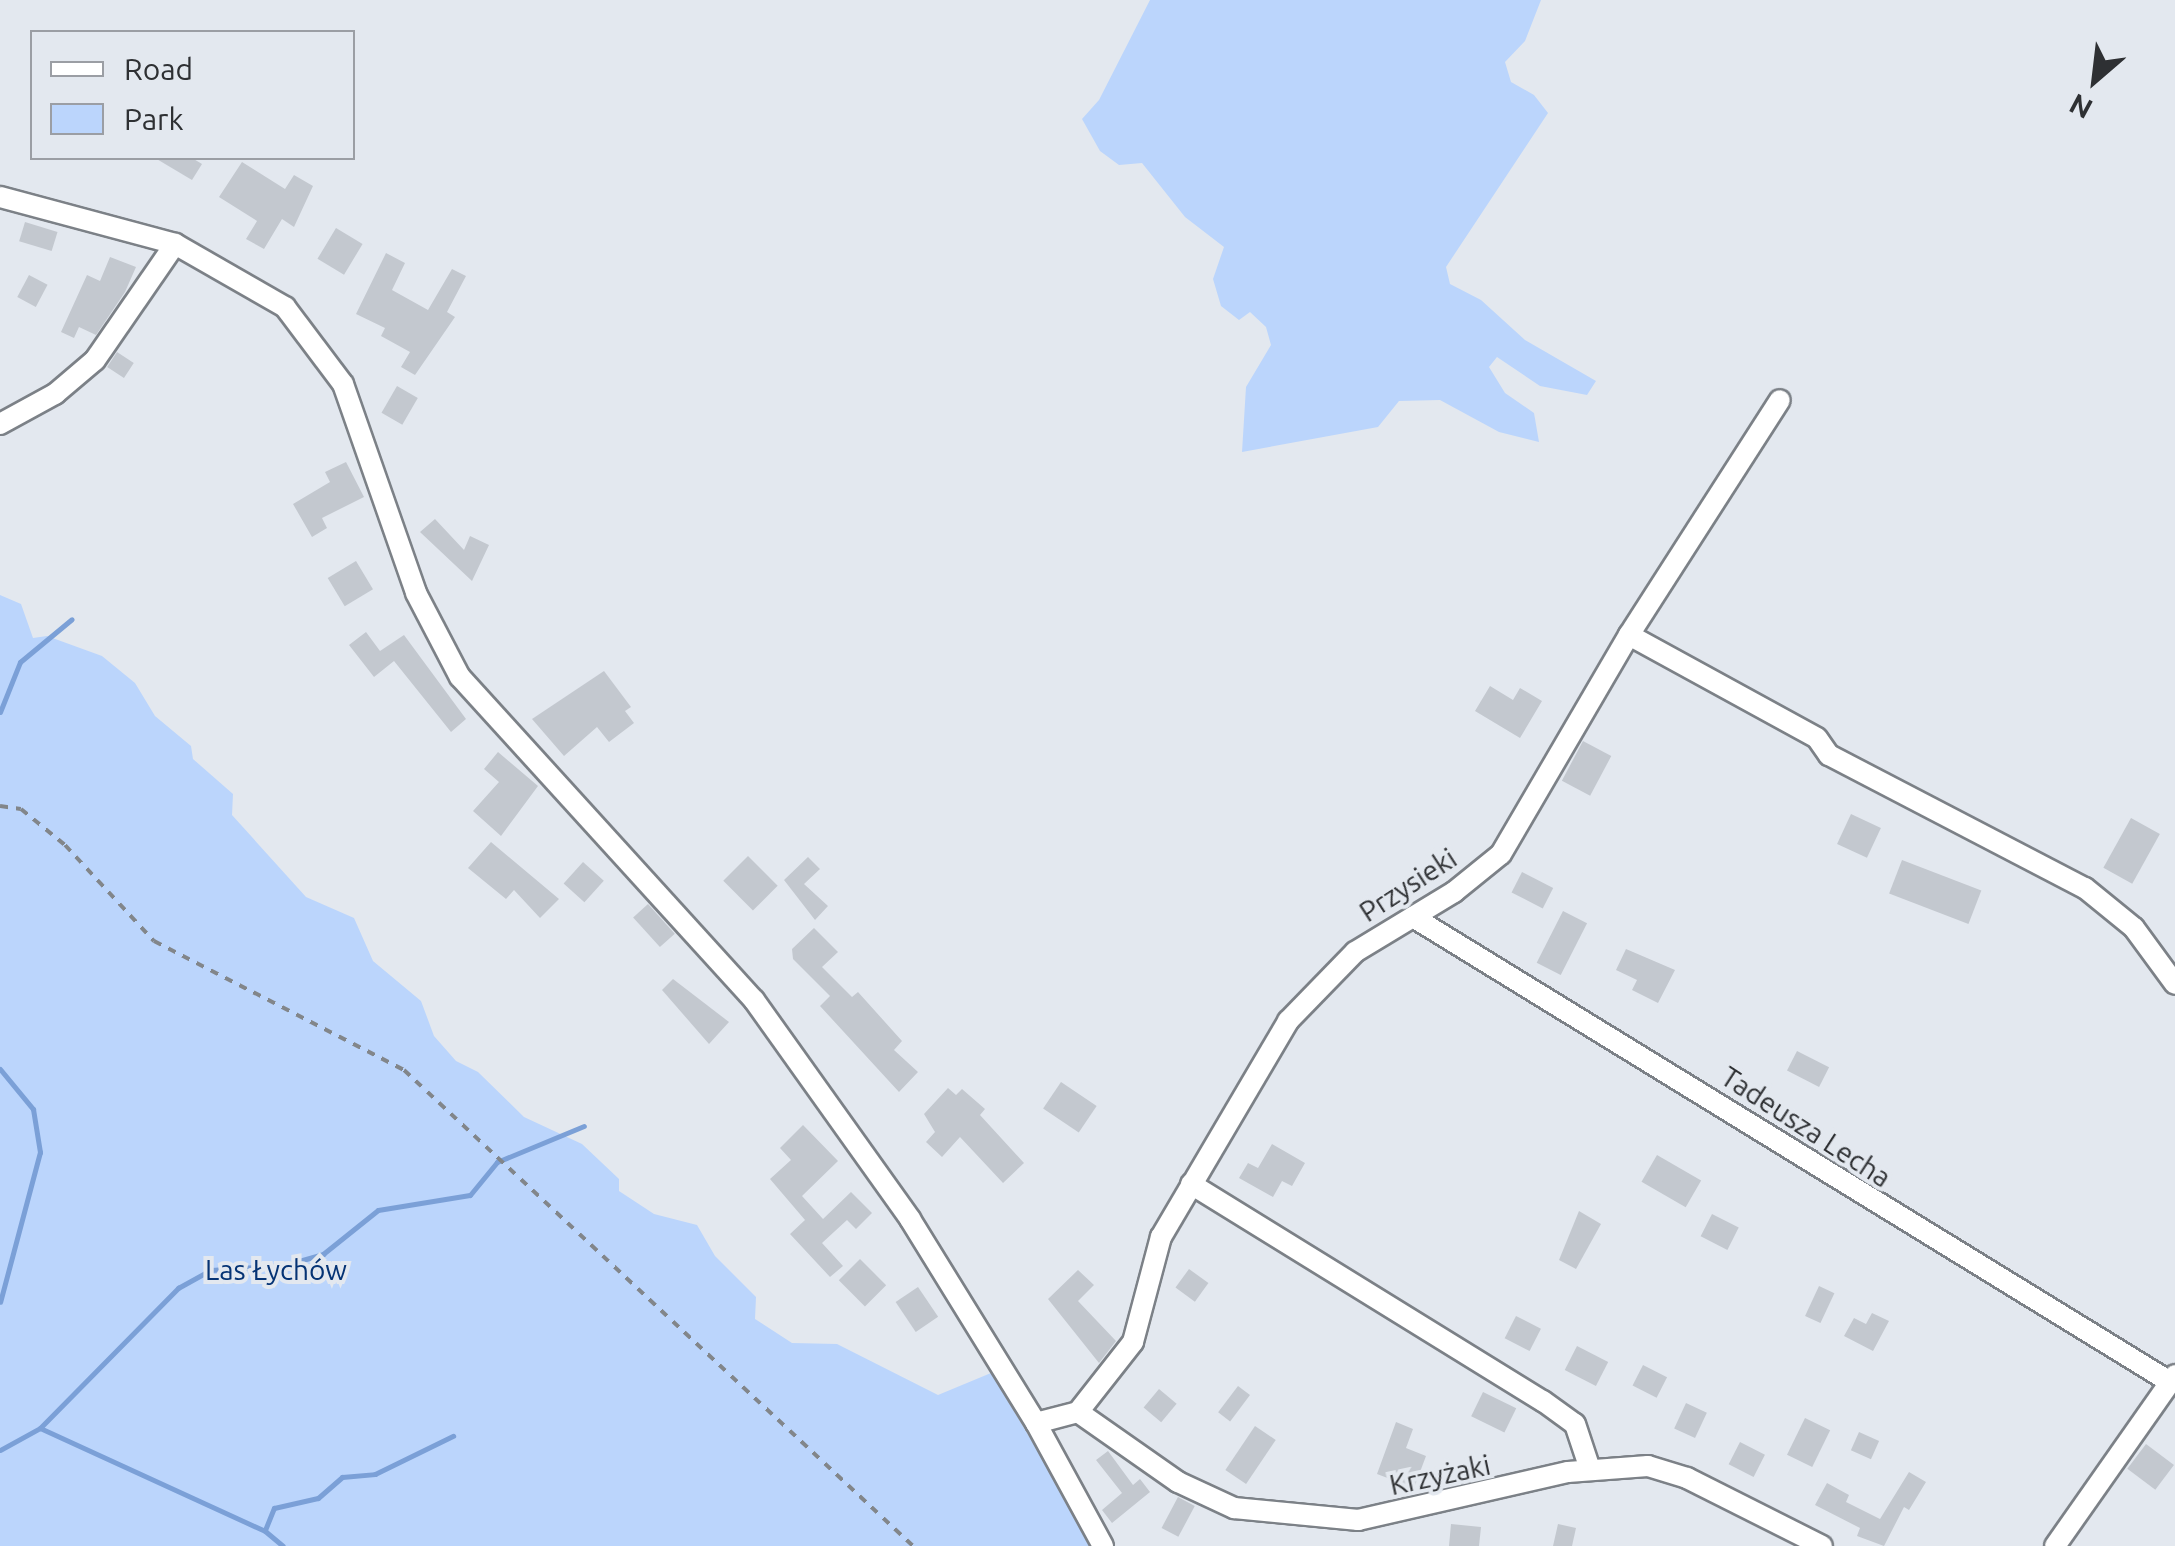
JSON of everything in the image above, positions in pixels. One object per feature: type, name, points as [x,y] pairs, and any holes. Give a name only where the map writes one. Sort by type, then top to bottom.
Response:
[{"type":"street","points":[[0,197],[175,244],[249,281],[314,340],[343,384],[416,593],[460,677],[754,1000],[910,1219],[1036,1423],[1103,1546]]},
{"type":"street","points":[[0,424],[56,394],[95,360],[175,244]]},
{"type":"street","name":"Przysieki","points":[[1078,1412],[1133,1342],[1161,1237],[1288,1022],[1355,952],[1501,854],[1629,634],[1780,400]]},
{"type":"street","points":[[1629,634],[1817,738],[1829,755],[2085,888],[2134,928],[2175,984]]},
{"type":"street","name":"Tadeusza Lecha","points":[[1412,917],[2172,1379]]},
{"type":"street","points":[[1191,1184],[1543,1401],[1575,1424],[1590,1470]]},
{"type":"street","points":[[2055,1546],[2172,1379]]},
{"type":"street","points":[[1036,1423],[1078,1412]]},
{"type":"street","name":"Krzyżaki","points":[[1078,1412],[1203,1496],[1287,1516],[1358,1520],[1590,1470],[1648,1466],[1687,1478],[1822,1546]]},
{"type":"path","points":[[0,806],[20,809],[65,845],[154,941],[404,1070],[913,1546]]},
{"type":"green space","points":[[1150,0],[1541,0],[1525,41],[1505,62],[1511,82],[1534,95],[1548,113],[1446,267],[1450,284],[1481,300],[1525,340],[1596,381],[1587,395],[1540,386],[1497,357],[1489,367],[1505,393],[1534,413],[1539,442],[1499,432],[1440,400],[1399,401],[1378,427],[1242,452],[1246,387],[1271,345],[1266,327],[1250,312],[1239,320],[1221,306],[1213,279],[1224,247],[1185,217],[1142,163],[1119,165],[1100,151],[1082,119],[1099,100]]},
{"type":"green space","name":"Las Łychów","points":[[0,595],[21,604],[33,638],[47,636],[102,656],[135,683],[155,716],[191,746],[193,759],[233,794],[232,815],[306,897],[354,918],[373,961],[421,1001],[434,1036],[456,1061],[478,1072],[524,1117],[582,1144],[619,1179],[619,1191],[654,1214],[697,1225],[715,1256],[756,1297],[755,1319],[792,1343],[837,1344],[938,1395],[991,1373],[1095,1546],[0,1546]]},
{"type":"building","points":[[158,160],[195,160],[202,164],[192,180]]},
{"type":"building","points":[[242,162],[285,189],[294,175],[313,186],[294,227],[282,219],[264,249],[246,239],[257,221],[219,197]]},
{"type":"building","points":[[25,222],[58,232],[52,251],[19,241]]},
{"type":"building","points":[[336,228],[363,244],[344,275],[317,259]]},
{"type":"building","points":[[386,253],[405,263],[392,290],[428,310],[452,269],[466,276],[447,312],[455,317],[415,375],[401,367],[410,352],[381,336],[385,328],[356,314]]},
{"type":"building","points":[[110,257],[136,267],[125,292],[96,335],[79,327],[74,338],[61,332],[87,275],[100,281]]},
{"type":"building","points":[[29,275],[48,285],[36,307],[17,297]]},
{"type":"building","points":[[117,352],[134,363],[124,378],[107,367]]},
{"type":"building","points":[[397,386],[418,398],[402,425],[382,413]]},
{"type":"building","points":[[346,462],[364,497],[322,518],[327,528],[312,537],[293,504],[330,482],[325,472]]},
{"type":"building","points":[[435,519],[464,550],[470,536],[489,545],[472,581],[420,532]]},
{"type":"building","points":[[356,561],[373,589],[345,606],[328,578]]},
{"type":"building","points":[[366,632],[380,651],[404,635],[466,719],[451,732],[394,661],[374,677],[349,645]]},
{"type":"building","points":[[604,671],[631,707],[625,711],[634,723],[609,742],[597,727],[564,756],[532,719]]},
{"type":"building","points":[[1490,686],[1513,700],[1520,688],[1542,701],[1520,738],[1475,711]]},
{"type":"building","points":[[1583,741],[1611,756],[1590,796],[1562,781]]},
{"type":"building","points":[[498,752],[538,786],[501,836],[473,811],[499,782],[484,769]]},
{"type":"building","points":[[1851,814],[1881,828],[1867,858],[1837,844]]},
{"type":"building","points":[[2131,818],[2160,834],[2132,884],[2103,868]]},
{"type":"building","points":[[491,842],[559,899],[540,918],[514,890],[506,899],[468,868]]},
{"type":"building","points":[[748,856],[778,886],[753,910],[723,881]]},
{"type":"building","points":[[808,857],[820,869],[804,884],[828,906],[815,920],[784,880]]},
{"type":"building","points":[[1902,860],[1981,890],[1968,924],[1889,894]]},
{"type":"building","points":[[583,862],[604,881],[584,902],[564,884]]},
{"type":"building","points":[[1522,872],[1553,888],[1543,908],[1512,892]]},
{"type":"building","points":[[648,904],[675,934],[660,947],[633,917]]},
{"type":"building","points":[[1563,911],[1587,923],[1561,975],[1537,963]]},
{"type":"building","points":[[814,928],[838,952],[822,967],[852,997],[858,992],[902,1041],[894,1050],[918,1072],[899,1092],[820,1006],[830,996],[793,959],[792,949]]},
{"type":"building","points":[[1626,949],[1675,970],[1658,1003],[1632,990],[1637,980],[1616,970]]},
{"type":"building","points":[[673,979],[729,1022],[709,1044],[662,990]]},
{"type":"building","points":[[1797,1051],[1829,1067],[1819,1087],[1787,1071]]},
{"type":"building","points":[[1061,1082],[1097,1106],[1079,1133],[1043,1109]]},
{"type":"building","points":[[948,1088],[956,1095],[962,1089],[985,1109],[980,1115],[1024,1163],[1003,1183],[960,1137],[942,1157],[926,1142],[935,1132],[924,1114]]},
{"type":"building","points":[[803,1125],[838,1161],[802,1196],[823,1219],[851,1192],[872,1213],[856,1229],[847,1220],[822,1243],[843,1266],[830,1277],[790,1234],[805,1220],[770,1179],[791,1160],[780,1148]]},
{"type":"building","points":[[1272,1144],[1305,1163],[1292,1186],[1282,1181],[1273,1197],[1239,1178],[1248,1163],[1258,1168]]},
{"type":"building","points":[[1657,1155],[1701,1180],[1686,1207],[1642,1182]]},
{"type":"building","points":[[1579,1211],[1601,1224],[1576,1269],[1559,1260]]},
{"type":"building","points":[[1712,1214],[1739,1228],[1727,1250],[1701,1236]]},
{"type":"building","points":[[860,1259],[886,1285],[865,1306],[839,1280]]},
{"type":"building","points":[[1189,1269],[1208,1283],[1195,1302],[1175,1288]]},
{"type":"building","points":[[1078,1270],[1094,1285],[1078,1301],[1116,1341],[1099,1363],[1048,1299]]},
{"type":"building","points":[[1819,1286],[1834,1293],[1820,1323],[1805,1316]]},
{"type":"building","points":[[918,1287],[938,1317],[916,1332],[896,1302]]},
{"type":"building","points":[[1872,1313],[1889,1321],[1873,1351],[1844,1336],[1854,1318],[1866,1324]]},
{"type":"building","points":[[1516,1316],[1541,1329],[1530,1351],[1505,1338]]},
{"type":"building","points":[[1577,1346],[1608,1362],[1596,1386],[1565,1370]]},
{"type":"building","points":[[1643,1365],[1667,1377],[1657,1398],[1633,1385]]},
{"type":"building","points":[[1238,1386],[1250,1395],[1230,1421],[1218,1412]]},
{"type":"building","points":[[1159,1389],[1177,1404],[1161,1422],[1144,1407]]},
{"type":"building","points":[[1483,1392],[1516,1408],[1504,1432],[1471,1416]]},
{"type":"building","points":[[1686,1403],[1707,1413],[1695,1438],[1674,1428]]},
{"type":"building","points":[[1805,1418],[1830,1430],[1812,1467],[1787,1455]]},
{"type":"building","points":[[1396,1422],[1413,1429],[1406,1448],[1426,1456],[1414,1488],[1377,1474]]},
{"type":"building","points":[[1255,1426],[1276,1440],[1246,1484],[1225,1470]]},
{"type":"building","points":[[1859,1432],[1879,1441],[1871,1459],[1851,1450]]},
{"type":"building","points":[[1740,1442],[1765,1455],[1754,1477],[1729,1464]]},
{"type":"building","points":[[2146,1444],[2174,1465],[2155,1490],[2127,1469]]},
{"type":"building","points":[[1108,1451],[1133,1485],[1140,1479],[1150,1492],[1112,1523],[1102,1510],[1122,1493],[1096,1460]]},
{"type":"building","points":[[1909,1472],[1926,1482],[1909,1510],[1904,1507],[1884,1546],[1857,1536],[1860,1528],[1815,1505],[1827,1483],[1849,1495],[1846,1502],[1880,1519]]},
{"type":"building","points":[[1178,1497],[1195,1506],[1178,1537],[1162,1528]]},
{"type":"building","points":[[1451,1524],[1481,1527],[1479,1546],[1449,1546]]},
{"type":"building","points":[[1558,1524],[1576,1528],[1572,1546],[1553,1546]]},
{"type":"waterway","points":[[0,712],[20,662],[72,619]]},
{"type":"waterway","points":[[0,1069],[33,1109],[40,1152],[0,1302]]},
{"type":"waterway","points":[[40,1428],[178,1288],[211,1270],[285,1265],[323,1254],[378,1210],[470,1195],[497,1162],[584,1126]]},
{"type":"waterway","points":[[0,1450],[40,1428],[265,1531],[283,1546]]},
{"type":"waterway","points":[[265,1530],[274,1508],[318,1498],[342,1477],[375,1474],[453,1436]]}]
